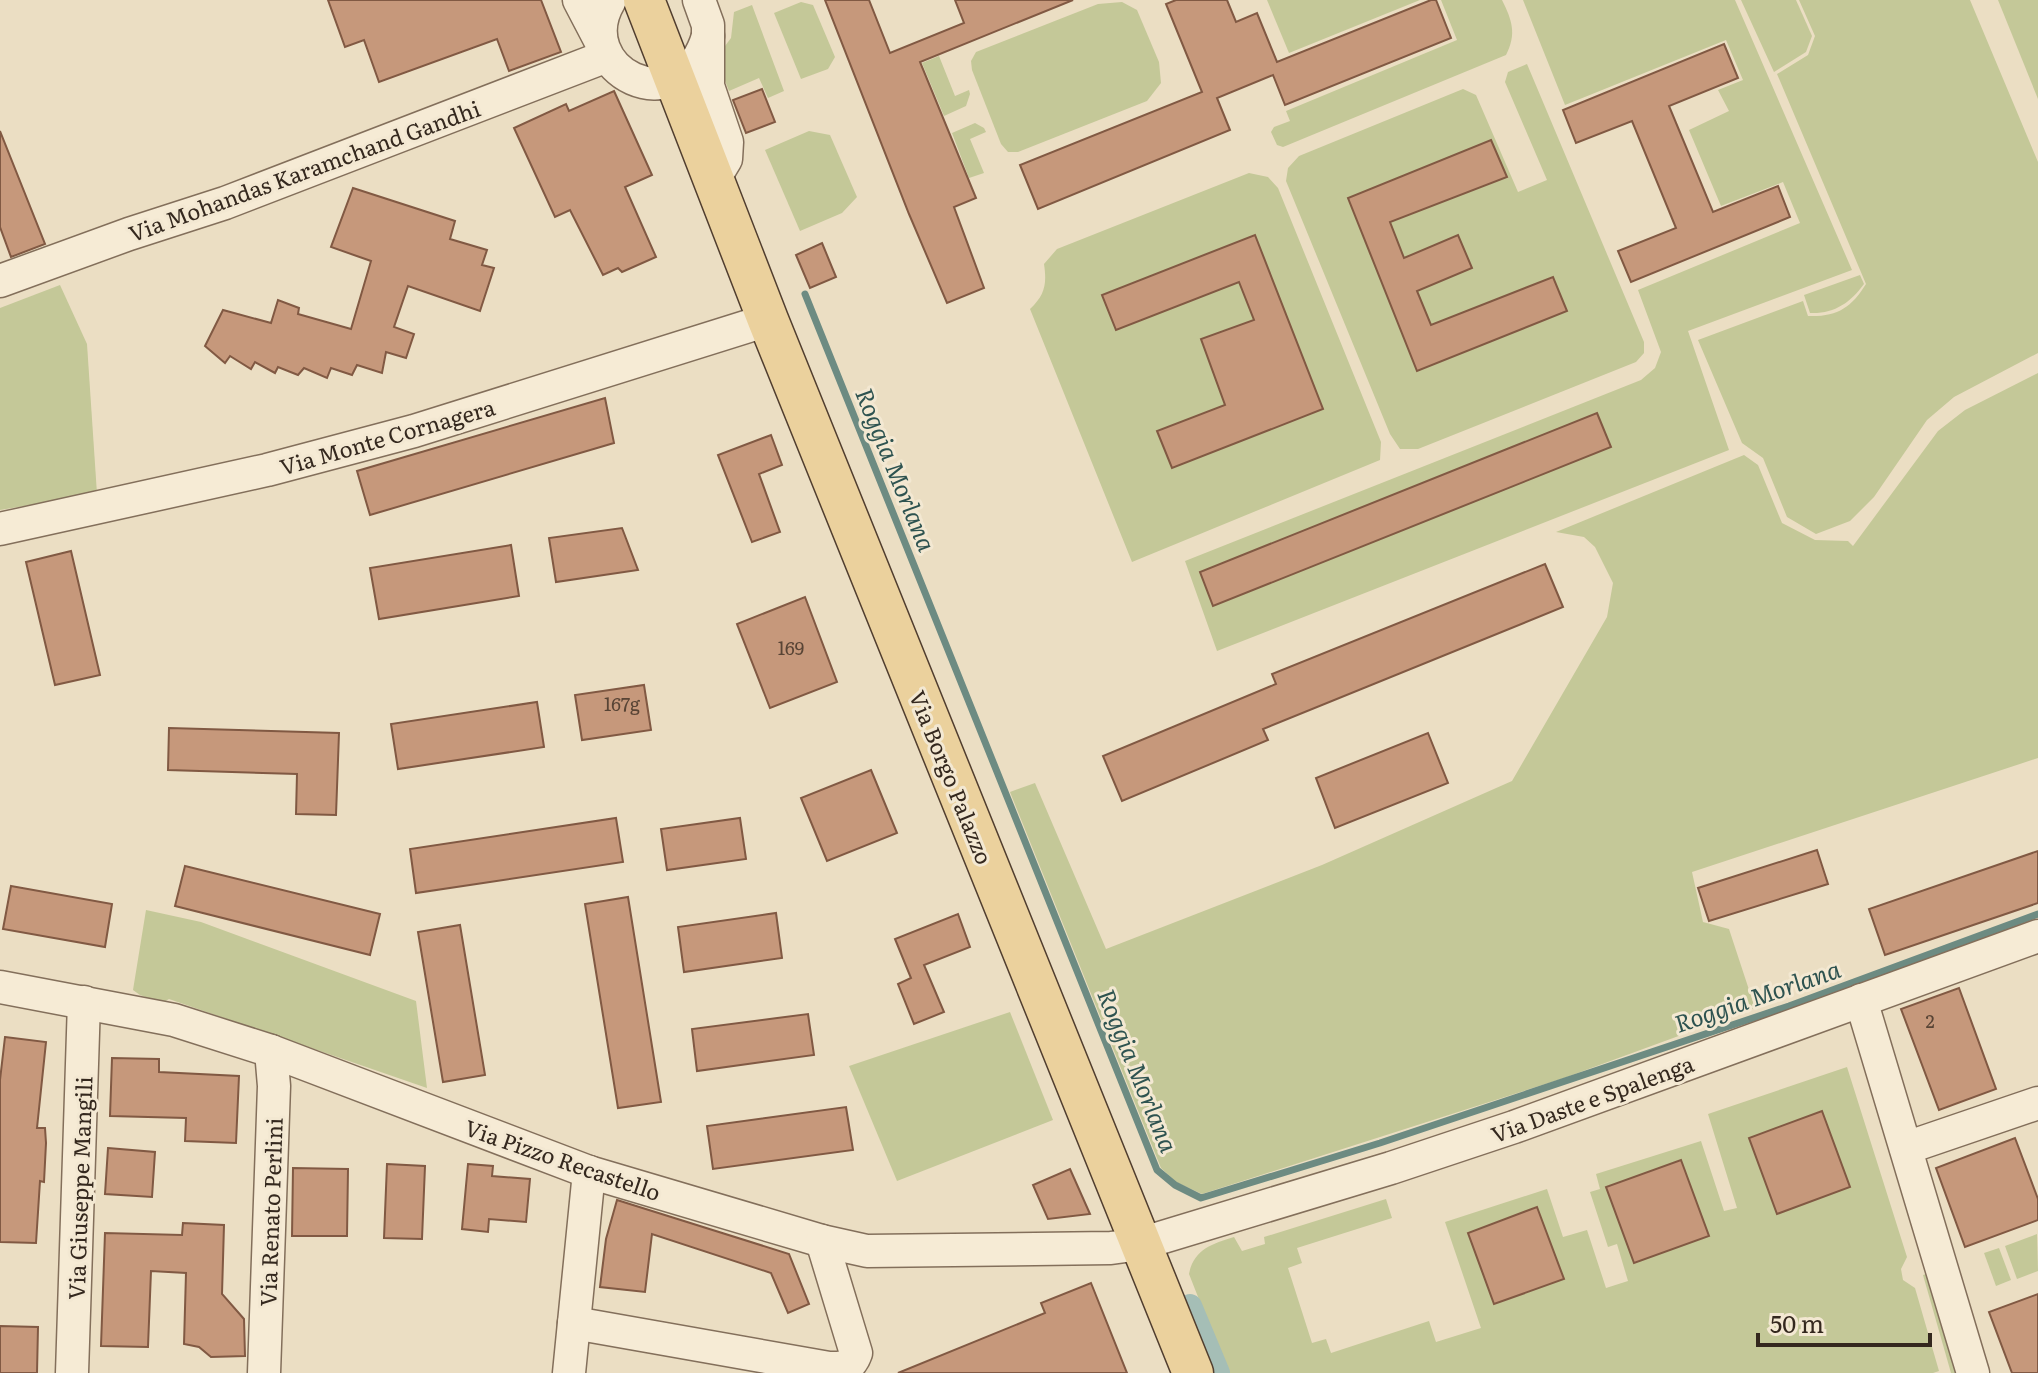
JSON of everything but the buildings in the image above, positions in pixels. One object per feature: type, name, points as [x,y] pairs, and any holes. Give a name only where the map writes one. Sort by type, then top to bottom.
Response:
[{"type":"main road","name":"Via Borgo Palazzo","points":[[644,0],[768,320],[1193,1373]]},
{"type":"street","points":[[579,0],[605,50],[625,75],[636,81],[649,84],[676,80],[691,70],[703,54],[708,36]]},
{"type":"street","points":[[605,50],[601,26],[610,0]]},
{"type":"street","points":[[699,0],[706,14],[708,86],[727,142],[726,159],[714,179]]},
{"type":"street","name":"Via Mohandas Karamchand Gandhi","points":[[0,281],[225,203],[605,50]]},
{"type":"street","name":"Via Monte Cornagera","points":[[0,529],[267,470],[414,431],[768,320]]},
{"type":"street","name":"Via Daste e Spalenga","points":[[1140,1244],[1419,1159],[2038,936]]},
{"type":"street","name":"Via Pizzo Recastello","points":[[0,987],[174,1020],[271,1051],[589,1172],[822,1241],[867,1251],[1111,1248],[1140,1244]]},
{"type":"street","points":[[1861,1000],[1973,1373]]},
{"type":"street","name":"Via Giuseppe Mangili","points":[[72,1373],[84,1002]]},
{"type":"street","name":"Via Renato Perlini","points":[[264,1373],[274,1086],[271,1051]]},
{"type":"street","points":[[1906,1148],[2038,1103]]},
{"type":"street","points":[[569,1373],[589,1172]]},
{"type":"street","points":[[574,1323],[829,1368],[845,1368],[853,1362],[856,1353],[822,1241]]},
{"type":"green space","points":[[1267,0],[1420,0],[1289,53]]},
{"type":"green space","points":[[1441,0],[1502,0],[1512,27],[1506,55],[1283,147],[1277,145],[1271,132],[1274,127],[1290,121],[1286,111],[1457,40]]},
{"type":"green space","points":[[1523,0],[1735,0],[1852,270],[1688,331],[1729,450],[1217,651],[1185,561],[1641,380],[1655,368],[1661,352],[1638,290],[1800,223],[1783,182],[1721,206],[1689,130],[1729,111],[1718,90],[1743,80],[1726,40],[1565,105]]},
{"type":"green space","points":[[1741,0],[1796,0],[1812,36],[1806,52],[1774,72]]},
{"type":"green space","points":[[1799,0],[1970,0],[2038,162],[2038,353],[1954,397],[1927,420],[1874,497],[1850,521],[1816,534],[1787,517],[1763,458],[1742,443],[1698,340],[1803,301],[1808,316],[1835,313],[1849,305],[1866,284],[1777,74],[1808,55],[1815,36]]},
{"type":"green space","points":[[1998,0],[2038,0],[2038,99]]},
{"type":"green space","points":[[801,2],[813,5],[835,57],[828,69],[801,79],[774,13]]},
{"type":"green space","points":[[1122,2],[1137,10],[1159,62],[1161,83],[1147,101],[1018,152],[1008,152],[1001,144],[972,70],[971,61],[976,52],[1098,4]]},
{"type":"green space","points":[[752,5],[784,91],[768,98],[759,78],[729,91],[716,58],[731,38],[734,12]]},
{"type":"green space","points":[[939,56],[955,96],[969,90],[970,94],[966,106],[944,116],[922,63]]},
{"type":"green space","points":[[1527,64],[1644,342],[1644,353],[1636,362],[1418,449],[1400,449],[1390,434],[1286,181],[1288,168],[1299,156],[1463,89],[1476,95],[1518,192],[1547,180],[1505,82],[1508,72]]},
{"type":"green space","points":[[975,123],[986,132],[970,139],[984,173],[969,178],[952,133]]},
{"type":"green space","points":[[809,131],[830,135],[857,197],[842,213],[800,231],[765,150]]},
{"type":"green space","points":[[1249,173],[1268,177],[1278,188],[1381,442],[1380,460],[1132,562],[1030,309],[1044,289],[1044,264],[1057,249]]},
{"type":"green space","points":[[1860,275],[1864,284],[1847,302],[1827,312],[1810,313],[1804,295]]},
{"type":"green space","points":[[60,285],[87,344],[97,494],[0,510],[0,308]]},
{"type":"green space","points":[[2038,373],[2038,758],[1692,872],[1703,922],[1729,929],[1755,1008],[1564,1078],[1202,1194],[1176,1182],[1161,1168],[1010,792],[1035,783],[1106,949],[1322,865],[1512,781],[1607,617],[1613,583],[1595,547],[1584,537],[1556,532],[1744,455],[1758,465],[1782,523],[1815,540],[1848,541],[1853,546],[1938,431],[1965,410]]},
{"type":"green space","points":[[146,910],[201,922],[416,1001],[427,1088],[169,999],[162,1003],[140,995],[133,990]]},
{"type":"green space","points":[[1010,1012],[1053,1120],[897,1181],[849,1066]]},
{"type":"green space","points":[[1847,1067],[1907,1257],[1901,1269],[1903,1280],[1915,1288],[1939,1371],[1228,1373],[1189,1274],[1195,1259],[1211,1245],[1234,1237],[1242,1251],[1265,1244],[1264,1237],[1386,1199],[1392,1218],[1297,1248],[1302,1263],[1288,1268],[1312,1343],[1326,1339],[1331,1353],[1429,1321],[1436,1342],[1481,1328],[1445,1222],[1547,1189],[1563,1237],[1587,1230],[1606,1288],[1628,1281],[1617,1244],[1608,1247],[1590,1192],[1600,1189],[1596,1174],[1701,1141],[1724,1211],[1737,1208],[1708,1114]]},
{"type":"green space","points":[[2037,1234],[2038,1271],[2017,1279],[2005,1246]]},
{"type":"green space","points":[[1999,1248],[2011,1280],[1996,1286],[1984,1253]]},
{"type":"green space","points":[[1932,1272],[1962,1373],[1951,1373],[1923,1275]]},
{"type":"waterway","name":"Roggia Morlana","points":[[805,294],[1157,1170],[1175,1185],[1201,1198],[1380,1143],[1789,1006],[2038,914]]},
{"type":"waterway","points":[[1190,1306],[1218,1373]]}]
